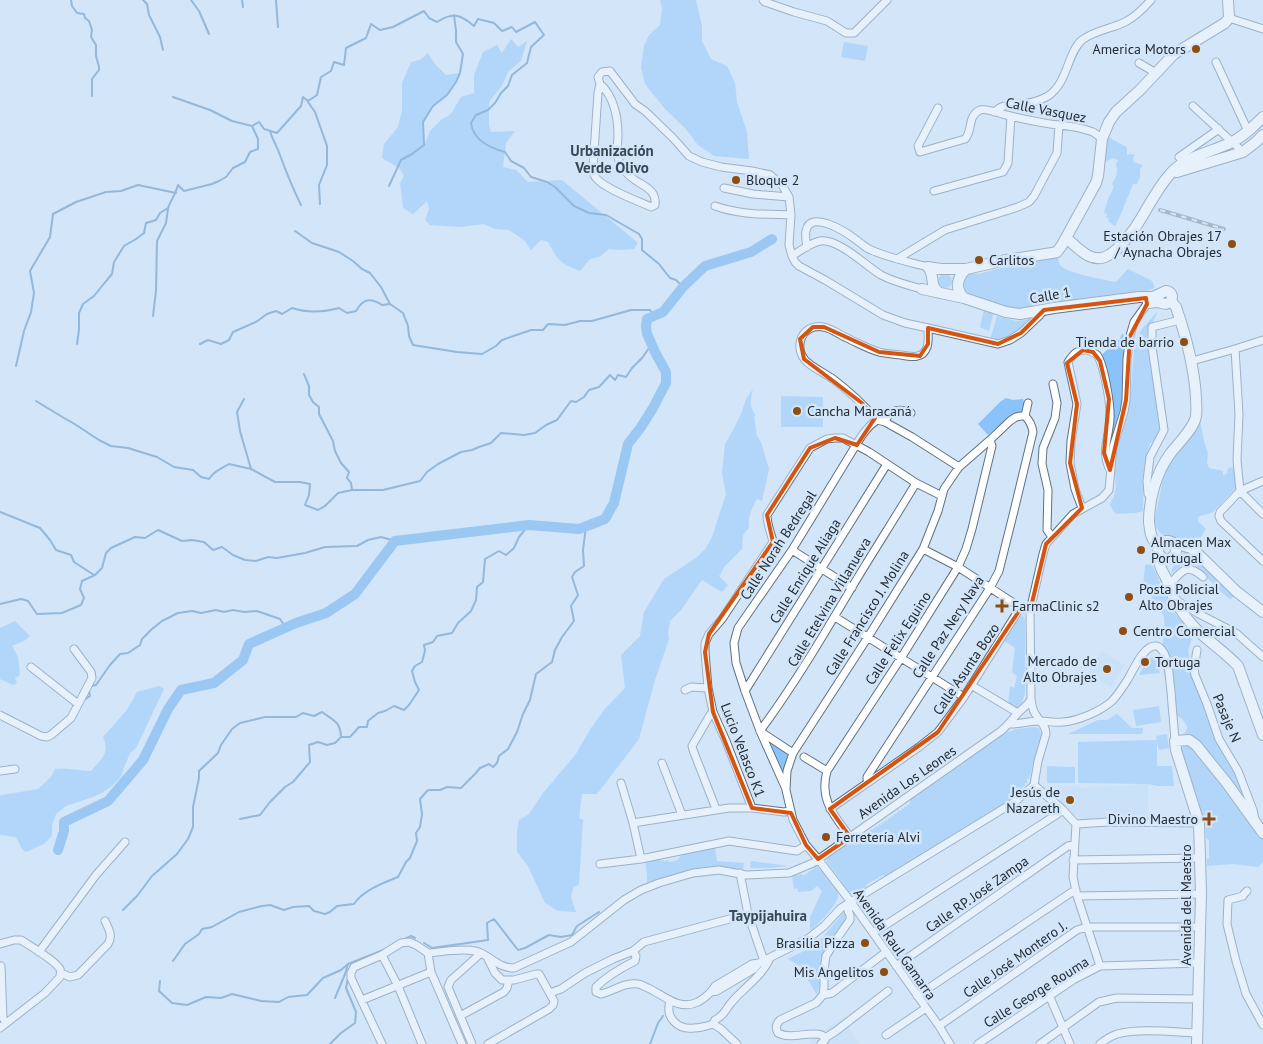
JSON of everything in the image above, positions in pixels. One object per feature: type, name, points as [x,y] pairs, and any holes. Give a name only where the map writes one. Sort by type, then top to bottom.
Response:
[{"type":"main road","points":[[928,267],[966,269],[1006,260],[1057,252],[1096,183],[1102,139],[1116,112],[1174,54],[1226,23],[1230,18],[1228,0]]},
{"type":"main road","points":[[1066,238],[1085,254],[1093,258],[1102,258],[1111,254],[1122,245],[1138,225],[1169,175],[1179,165],[1232,142],[1263,117]]},
{"type":"main road","points":[[1169,175],[1243,152],[1263,135]]},
{"type":"main road","points":[[928,267],[931,271],[935,289],[943,294],[953,291],[961,274],[966,269]]},
{"type":"main road","points":[[922,289],[928,286],[937,271],[945,269],[953,272],[958,281],[960,294],[964,298]]},
{"type":"main road","name":"Calle 1","points":[[922,289],[964,298],[1015,314],[1153,297],[1164,299],[1176,307],[1180,320]]},
{"type":"main road","points":[[1167,581],[1175,547],[1156,544],[1150,530],[1149,512],[1151,499],[1160,473],[1167,459],[1194,424],[1196,415],[1192,361],[1180,320]]},
{"type":"main road","points":[[1164,546],[1191,548],[1237,592],[1263,612]]},
{"type":"main road","points":[[1164,546],[1166,559],[1181,551],[1195,551]]},
{"type":"main road","points":[[1164,546],[1159,559],[1174,598],[1183,613],[1198,631],[1238,666],[1263,735]]},
{"type":"main road","points":[[1175,741],[1189,740],[1196,745],[1263,833]]},
{"type":"main road","name":"Avenida del Maestro","points":[[1175,741],[1176,750],[1199,823],[1201,894],[1197,1044]]},
{"type":"street","points":[[763,0],[776,6],[827,21],[846,32],[854,33],[887,0]]},
{"type":"street","points":[[994,112],[1003,106],[1021,104],[1046,97],[1058,85],[1078,45],[1083,39],[1125,22],[1144,9],[1152,0]]},
{"type":"street","points":[[1230,18],[1263,29]]},
{"type":"street","points":[[1216,62],[1248,131]]},
{"type":"street","points":[[1139,63],[1156,73]]},
{"type":"street","points":[[600,84],[606,89],[615,112],[618,132],[618,159],[632,178],[647,186],[656,200],[655,205],[651,207],[606,186],[597,180],[593,167],[600,84],[598,78],[602,72],[610,71],[635,104],[645,111],[689,156],[721,167],[770,175],[782,185],[789,197],[791,215],[789,245],[792,256],[798,266],[883,315],[905,323],[998,344],[1004,343],[1021,333],[1049,309]]},
{"type":"street","points":[[1193,106],[1243,152]]},
{"type":"street","name":"Calle Vasquez","points":[[938,108],[918,146],[920,152],[965,140],[970,130],[973,115],[983,109],[1094,133],[1102,139]]},
{"type":"street","points":[[934,191],[1003,172],[1008,164],[1011,116]]},
{"type":"street","points":[[897,259],[945,230],[1029,202],[1056,153],[1059,125]]},
{"type":"street","points":[[1179,157],[1220,129]]},
{"type":"street","points":[[724,188],[753,194],[789,197]]},
{"type":"street","points":[[715,206],[726,210],[752,214],[791,215]]},
{"type":"street","points":[[807,247],[806,231],[811,223],[818,221],[830,224],[868,249],[884,256],[928,267]]},
{"type":"street","points":[[792,256],[820,241],[836,244],[881,275],[922,289]]},
{"type":"street","points":[[633,951],[636,956],[634,961],[611,974],[596,987],[596,992],[601,994],[626,984],[639,984],[670,1001],[684,1005],[690,1004],[704,998],[711,992],[717,991],[764,961],[809,938],[824,926],[841,908],[1016,801],[1034,785],[1046,730],[1032,707],[1030,611],[1046,544],[1073,514],[1102,498],[1109,490],[1113,447],[1126,400],[1127,359],[1130,336],[1143,299]]},
{"type":"street","points":[[1151,499],[1148,494],[1147,481],[1150,457],[1164,430],[1152,347],[1152,328],[1180,320]]},
{"type":"street","points":[[928,328],[928,344],[924,353],[920,356],[911,357],[879,352],[824,327],[813,327],[805,333],[800,339],[800,349],[804,359],[812,367],[832,379],[862,403],[877,420],[885,422],[959,467]]},
{"type":"street","points":[[1192,361],[1263,340]]},
{"type":"street","points":[[1235,349],[1239,414],[1237,460],[1240,491],[1263,514]]},
{"type":"street","points":[[1082,508],[1075,488],[1070,462],[1077,404],[1068,362],[1078,351],[1088,350],[1093,352],[1097,355],[1100,362],[1109,399],[1110,417],[1104,453],[1110,470]]},
{"type":"street","points":[[1052,537],[1047,530],[1048,490],[1042,464],[1044,448],[1055,418],[1057,403],[1053,384]]},
{"type":"street","points":[[1026,416],[1028,404]]},
{"type":"street","points":[[885,422],[889,414],[895,411],[900,410],[911,413]]},
{"type":"street","name":"Calle Francisco J. Molina","points":[[818,859],[798,832],[790,811],[786,790],[787,771],[793,752],[923,549],[938,511],[944,489],[959,467],[1010,421],[1016,417],[1026,416]]},
{"type":"street","name":"Calle Paz Nery Nava","points":[[869,782],[867,776],[990,588],[999,571],[1032,432],[1032,426],[1026,416]]},
{"type":"street","name":"Calle Norah Bedregal","points":[[786,790],[745,691],[736,663],[734,644],[738,628],[792,550],[862,435],[869,425],[877,420]]},
{"type":"street","name":"Lucio Velasco K1","points":[[752,808],[713,712],[708,688],[705,643],[709,634],[722,619],[773,542],[766,515],[810,448],[821,442],[836,438],[843,438],[856,445]]},
{"type":"street","name":"Calle Felix Eguino","points":[[850,837],[830,809],[825,797],[824,787],[827,771],[902,658],[958,567],[972,528],[992,446],[990,440]]},
{"type":"street","points":[[856,445],[916,483],[942,496]]},
{"type":"street","name":"Calle Enrique Aliaga","points":[[745,691],[887,464]]},
{"type":"street","points":[[1263,481],[1240,491],[1220,512],[1219,516],[1263,561]]},
{"type":"street","name":"Calle Etelvina Villanueva","points":[[760,731],[780,705],[916,483]]},
{"type":"street","points":[[923,549],[958,567],[1020,608],[1030,611]]},
{"type":"street","points":[[792,550],[852,588]]},
{"type":"street","points":[[1167,581],[1188,569],[1194,569],[1203,577]]},
{"type":"street","points":[[1174,598],[1236,633],[1263,657]]},
{"type":"street","name":"Calle Asunta Bozo","points":[[830,809],[920,747],[938,732],[964,697],[1020,608]]},
{"type":"street","points":[[835,617],[964,697]]},
{"type":"street","points":[[1010,724],[1041,721],[1063,722],[1074,720],[1098,710],[1116,697],[1144,652],[1150,646],[1156,646],[1164,653],[1169,672],[1175,741]]},
{"type":"street","points":[[0,714],[36,734],[47,737],[51,735],[70,718],[92,678],[91,672],[74,649]]},
{"type":"street","name":"Pasaje N","points":[[1197,650],[1195,674],[1219,739],[1238,771],[1253,810],[1255,822]]},
{"type":"street","points":[[31,667],[78,704]]},
{"type":"street","points":[[971,685],[1018,713]]},
{"type":"street","points":[[685,690],[708,688]]},
{"type":"street","name":"Avenida Los Leones","points":[[428,953],[457,950],[476,952],[502,966],[514,968],[571,942],[624,900],[641,890],[693,873],[719,870],[746,875],[789,873],[814,863],[1010,724],[1031,699]]},
{"type":"street","points":[[713,712],[692,746],[716,809]]},
{"type":"street","points":[[760,731],[793,752]]},
{"type":"street","points":[[804,757],[827,771]]},
{"type":"street","points":[[662,762],[682,815]]},
{"type":"street","points":[[0,771],[15,769]]},
{"type":"street","points":[[621,783],[641,859]]},
{"type":"street","points":[[1034,785],[1076,824],[1073,877],[1076,893],[1100,966]]},
{"type":"street","points":[[633,823],[729,808],[752,808],[778,812],[790,811]]},
{"type":"street","points":[[874,933],[1059,813],[1062,809]]},
{"type":"street","points":[[1076,824],[1109,822],[1199,823]]},
{"type":"street","points":[[600,864],[641,859],[729,841],[797,851],[806,845]]},
{"type":"street","points":[[39,952],[96,875],[125,842]]},
{"type":"street","name":"Calle RP. José Zampa","points":[[896,966],[1068,846],[1074,845]]},
{"type":"street","points":[[1073,860],[1200,858]]},
{"type":"street","name":"Avenida Raul Gamarra","points":[[818,859],[874,933],[939,1026],[947,1043]]},
{"type":"street","points":[[714,1024],[715,1020],[724,1015],[731,1003],[765,968],[748,914],[740,874]]},
{"type":"street","points":[[1247,891],[1243,896],[1228,900],[1227,924],[1246,994],[1263,1025]]},
{"type":"street","points":[[917,996],[1072,892],[1201,894]]},
{"type":"street","points":[[851,902],[848,911],[850,920],[826,956],[823,995],[816,1003],[780,1020],[776,1026],[778,1033],[786,1036],[817,1034],[822,1035],[823,1041],[888,992]]},
{"type":"street","points":[[550,993],[561,989],[585,973],[633,951],[644,942],[748,914]]},
{"type":"street","points":[[60,974],[70,977],[78,975],[108,944],[110,933],[105,921]]},
{"type":"street","name":"Calle José Montero J.","points":[[939,1026],[1077,930],[1087,927],[1200,927]]},
{"type":"street","points":[[0,944],[21,940],[60,969],[60,977],[45,993],[3,1026]]},
{"type":"street","points":[[382,1044],[351,978],[351,973],[354,967],[382,955],[401,943],[409,942],[416,944],[428,953],[431,972],[462,1044]]},
{"type":"street","points":[[823,995],[832,993],[886,952]]},
{"type":"street","points":[[472,1044],[448,985],[451,980],[480,954]]},
{"type":"street","points":[[382,955],[398,986],[422,1044]]},
{"type":"street","points":[[488,958],[502,980],[540,974],[554,1002],[549,1009],[491,1043]]},
{"type":"street","name":"Calle George Rouma","points":[[978,1044],[1049,995],[1100,966],[1200,963]]},
{"type":"street","points":[[1,966],[3,1026]]},
{"type":"street","points":[[362,1000],[431,972]]},
{"type":"street","points":[[460,1016],[504,992],[509,980]]},
{"type":"street","points":[[1049,995],[1070,1044]]},
{"type":"street","points":[[1040,1044],[1099,1002],[1107,999],[1198,999]]},
{"type":"street","points":[[670,1001],[668,1009],[670,1016],[678,1025],[694,1028],[714,1024],[721,1028],[737,1044]]},
{"type":"street","points":[[886,1035],[926,1008]]},
{"type":"street","points":[[1100,1044],[1115,1035],[1126,1033],[1198,1033]]},
{"type":"highlighted area","points":[[1146,298],[1147,304],[1130,336],[1126,400],[1110,470],[1104,453],[1109,399],[1100,361],[1093,352],[1083,350],[1067,363],[1077,404],[1070,463],[1082,508],[1046,544],[1030,611],[1021,608],[938,732],[830,809],[850,837],[818,859],[806,845],[791,813],[752,808],[713,712],[705,652],[709,634],[773,542],[767,515],[810,448],[835,438],[857,445],[875,418],[862,403],[804,359],[800,339],[813,327],[824,327],[879,352],[920,356],[928,344],[928,328],[998,344],[1021,333],[1044,310]]},
{"type":"shaded area","points":[[660,0],[696,0],[702,26],[702,41],[711,59],[727,66],[735,83],[737,102],[747,132],[749,159],[714,156],[698,145],[645,84],[641,67],[644,46],[649,35],[660,25],[662,8]]},
{"type":"shaded area","points":[[511,39],[518,47],[527,41],[521,61],[508,72],[502,86],[489,102],[489,125],[491,132],[515,131],[506,143],[503,167],[516,170],[528,182],[562,180],[638,243],[634,249],[609,249],[599,257],[590,259],[580,271],[560,261],[548,242],[541,240],[531,250],[525,241],[509,230],[495,229],[484,224],[460,227],[430,225],[425,220],[429,209],[427,201],[413,214],[403,208],[400,183],[404,176],[399,168],[382,158],[384,144],[398,127],[402,110],[402,83],[411,62],[420,60],[428,53],[435,64],[446,75],[460,73],[447,95],[433,106],[423,121],[425,144],[430,131],[441,120],[451,114],[461,97],[474,93],[474,75],[483,52],[497,45],[502,53]]},
{"type":"shaded area","points":[[844,42],[868,46],[865,61],[841,57]]},
{"type":"shaded area","points":[[1107,136],[1126,146],[1127,155],[1135,155],[1133,162],[1143,165],[1140,169],[1140,177],[1137,184],[1133,184],[1115,226],[1108,221],[1107,214],[1104,213],[1114,187],[1112,184],[1117,175],[1116,165],[1118,160],[1112,158],[1104,163]]},
{"type":"shaded area","points":[[1058,257],[1060,265],[1070,271],[1115,282],[1128,269],[1152,281],[1155,288],[1141,293],[1020,310],[999,305],[969,293],[964,290],[962,284],[963,280],[970,273],[978,274],[1010,265]]},
{"type":"shaded area","points":[[942,274],[948,274],[952,281],[948,288],[942,288],[938,284],[938,278]]},
{"type":"shaded area","points":[[984,309],[994,312],[989,331],[980,327]]},
{"type":"shaded area","points":[[1158,311],[1147,335],[1160,428],[1147,453],[1144,471],[1143,511],[1117,514],[1113,511],[1110,504],[1116,487],[1115,472],[1118,445],[1129,412],[1134,351],[1141,330]]},
{"type":"shaded area","points":[[997,316],[1016,321],[1030,319],[1007,337],[990,340]]},
{"type":"shaded area","points":[[1122,334],[1127,336],[1123,358],[1122,402],[1109,446],[1111,427],[1100,356],[1120,339]]},
{"type":"shaded area","points":[[753,389],[751,403],[756,416],[754,417],[757,436],[761,442],[769,469],[762,501],[757,499],[752,509],[749,517],[749,528],[743,535],[742,549],[725,566],[719,576],[728,585],[722,592],[702,580],[681,610],[670,621],[669,639],[655,680],[639,739],[597,794],[582,794],[579,818],[583,820],[579,884],[573,888],[571,897],[576,912],[558,911],[545,903],[528,866],[517,852],[519,820],[529,814],[543,793],[576,754],[604,710],[625,688],[621,655],[640,636],[644,612],[664,579],[696,558],[706,548],[712,537],[726,494],[722,473],[725,444],[741,414],[746,399]]},
{"type":"shaded area","points":[[781,396],[823,397],[823,427],[781,427]]},
{"type":"shaded area","points":[[1006,398],[1013,400],[1023,399],[1022,412],[1010,416],[988,435],[978,424]]},
{"type":"shaded area","points":[[1199,416],[1208,453],[1207,463],[1209,468],[1223,471],[1223,475],[1227,474],[1228,468],[1236,467],[1237,487],[1213,512],[1198,517],[1198,521],[1206,529],[1198,541],[1202,547],[1201,550],[1161,534],[1154,522],[1163,479],[1169,462]]},
{"type":"shaded area","points":[[1185,552],[1190,553],[1236,595],[1230,599],[1195,565],[1189,563],[1171,573],[1179,556]]},
{"type":"shaded area","points":[[1152,564],[1172,610],[1193,635],[1188,651],[1194,676],[1251,810],[1182,736],[1187,730],[1187,726],[1175,714],[1160,658],[1165,630],[1164,617],[1158,605],[1143,586],[1145,565]]},
{"type":"shaded area","points":[[1021,615],[1025,620],[1025,694],[1021,705],[1016,707],[1008,704],[1010,686],[1014,688],[1017,676],[1012,672],[1015,648],[1003,640]]},
{"type":"shaded area","points":[[15,621],[30,636],[12,646],[18,657],[20,675],[15,678],[17,683],[13,685],[0,679],[0,628]]},
{"type":"shaded area","name":"Mercado de Alto Obrajes","points":[[1102,651],[1124,665],[1111,687],[1089,673]]},
{"type":"shaded area","points":[[1153,657],[1157,659],[1160,673],[1139,675],[1147,661]]},
{"type":"shaded area","points":[[159,686],[164,689],[136,748],[130,753],[120,778],[112,786],[102,793],[66,806],[56,814],[52,825],[52,836],[44,844],[26,852],[22,849],[16,837],[0,835],[0,796],[38,789],[51,777],[55,769],[91,771],[104,756],[106,748],[103,737],[127,710],[137,692]]},
{"type":"shaded area","points":[[1159,706],[1161,722],[1136,726],[1133,710]]},
{"type":"shaded area","points":[[1117,714],[1132,728],[1143,728],[1142,734],[1068,734],[1098,720],[1107,720]]},
{"type":"shaded area","points":[[1039,728],[1042,735],[1029,779],[1027,779],[1027,783],[1025,783],[1021,791],[1014,794],[1014,799],[887,877],[879,876],[875,881],[873,880],[867,884],[865,890],[852,896],[827,862],[827,857],[860,834],[859,837],[861,838],[876,826],[878,827],[879,824],[881,825],[882,822],[884,823],[885,820],[887,821],[888,818],[890,819],[891,816],[893,817],[899,810],[901,811],[902,808],[904,809],[904,807],[909,805],[911,799],[1003,734],[1016,729]]},
{"type":"shaded area","points":[[1167,734],[1169,748],[1159,750],[1157,742],[1157,766],[1172,766],[1174,786],[1078,783],[1078,742],[1157,740],[1156,736]]},
{"type":"shaded area","points":[[770,742],[788,753],[785,768],[782,770],[780,770],[769,744]]},
{"type":"shaded area","points":[[1185,745],[1192,745],[1263,838],[1263,862],[1258,867],[1233,864],[1207,866],[1209,840],[1206,838],[1206,827],[1181,751],[1181,748]]},
{"type":"shaded area","points":[[1047,766],[1075,767],[1075,783],[1047,783]]},
{"type":"shaded area","points":[[1148,784],[1148,817],[1083,819],[1079,819],[1048,790],[1047,786],[1078,786],[1080,788]]},
{"type":"shaded area","points":[[715,848],[717,861],[744,863],[743,871],[717,869],[647,890],[645,860],[658,858],[661,861],[665,862],[667,860],[670,862],[677,860],[683,854]]},
{"type":"shaded area","points":[[751,861],[789,866],[750,868]]},
{"type":"shaded area","points":[[817,866],[835,888],[838,898],[827,914],[810,931],[810,917],[822,891],[817,886],[811,891],[798,892],[797,888],[794,889],[792,876],[802,874],[803,876]]},
{"type":"shaded area","points":[[845,911],[846,920],[821,958],[820,982],[817,995],[799,965],[788,959],[808,949],[821,939]]},
{"type":"shaded area","points":[[843,1018],[859,1044],[813,1044],[810,1040]]},
{"type":"waterway","points":[[71,0],[72,6],[77,13],[84,14],[85,18],[89,21],[92,30],[91,37],[96,45],[99,70],[92,79],[92,96]]},
{"type":"waterway","points":[[143,0],[147,4],[149,15],[160,37],[163,50]]},
{"type":"waterway","points":[[191,0],[199,11],[209,34]]},
{"type":"waterway","points":[[242,0],[243,7]]},
{"type":"waterway","points":[[276,0],[278,27]]},
{"type":"waterway","points":[[77,344],[79,313],[83,304],[94,296],[112,274],[114,262],[124,246],[144,233],[146,223],[156,220],[160,213],[168,208],[178,185],[184,191],[212,184],[226,177],[233,168],[245,162],[250,152],[258,149],[258,139],[252,126],[259,122],[264,129],[277,133],[301,106],[303,97],[308,101],[317,95],[321,77],[331,71],[334,62],[344,65],[346,48],[366,38],[371,24],[380,30],[393,27],[424,11],[429,18],[437,22],[456,16],[465,19],[474,26],[478,19],[494,23],[502,31],[512,27],[516,32],[535,22],[544,35],[531,47],[527,63],[512,75],[508,86],[495,103],[488,110],[476,115],[471,123],[472,129],[479,139],[488,146],[505,152],[511,161],[524,168],[531,177],[547,182],[555,187],[574,206],[589,213],[606,215],[639,234],[642,239],[642,250],[659,264],[670,278],[676,280],[683,287]]},
{"type":"waterway","points":[[389,186],[401,160],[424,145],[423,122],[433,106],[447,95],[460,73],[463,54],[456,42],[454,15]]},
{"type":"waterway","points":[[173,97],[210,110],[232,121],[252,126]]},
{"type":"waterway","points":[[308,102],[315,112],[327,146],[327,165],[319,185],[320,204]]},
{"type":"waterway","points":[[270,131],[301,205]]},
{"type":"waterway","points":[[16,366],[24,331],[31,312],[34,293],[30,271],[50,237],[53,214],[76,202],[106,192],[121,191],[138,185],[176,193]]},
{"type":"waterway","points":[[153,316],[156,291],[157,241],[166,223],[168,209]]},
{"type":"waterway","points":[[295,231],[312,243],[339,252],[370,273],[381,287],[390,304],[403,313],[413,345],[482,354],[502,340],[531,330],[543,330],[548,324],[565,325],[580,321],[592,321],[631,310],[650,310],[654,315]]},
{"type":"waterway","points":[[58,850],[64,831],[64,822],[108,801],[143,760],[168,709],[181,690],[214,683],[243,660],[249,644],[296,623],[326,613],[355,594],[395,541],[529,525],[579,529],[605,519],[614,503],[628,444],[653,408],[666,383],[666,372],[647,334],[647,319],[663,312],[683,287],[705,266],[751,252],[772,239]]},
{"type":"waterway","points":[[200,344],[208,340],[221,344],[229,340],[233,332],[276,311],[282,314],[292,308],[304,311],[339,308],[347,313],[356,311],[367,300],[382,305],[390,304]]},
{"type":"waterway","points":[[36,401],[111,446],[128,448],[157,457],[174,467],[193,470],[201,477],[209,479],[229,464],[251,469],[275,482],[310,484],[309,495],[305,505],[318,510],[338,493],[352,490],[383,490],[420,481],[427,472],[438,464],[461,452],[491,443],[501,433],[524,435],[535,433],[557,420],[571,401],[576,402],[584,397],[589,390],[599,387],[610,375],[615,380],[618,375],[626,377],[652,344]]},
{"type":"waterway","points":[[304,374],[309,386],[309,395],[319,407],[319,414],[333,441],[335,451],[341,463],[349,472],[347,478],[351,483],[352,490]]},
{"type":"waterway","points":[[244,399],[237,412],[240,431],[251,469]]},
{"type":"waterway","points":[[0,512],[40,528],[56,550],[71,555],[74,562],[94,575]]},
{"type":"waterway","points":[[240,819],[260,815],[270,802],[293,782],[310,762],[309,745],[318,742],[327,745],[335,743],[341,737],[350,737],[359,727],[367,727],[368,721],[378,713],[394,706],[404,710],[409,705],[419,690],[412,671],[415,666],[422,662],[425,651],[424,645],[433,642],[437,636],[452,633],[458,623],[471,611],[476,600],[477,587],[483,582],[485,559],[499,551],[506,555],[514,548],[519,537],[529,525]]},
{"type":"waterway","points":[[173,961],[185,944],[199,934],[202,929],[212,927],[239,912],[270,905],[284,910],[293,907],[309,906],[314,911],[325,914],[337,906],[354,904],[368,891],[398,877],[410,858],[417,841],[416,833],[420,827],[422,814],[420,799],[428,790],[440,790],[447,787],[461,788],[480,768],[489,764],[493,767],[497,763],[499,756],[508,749],[530,700],[536,674],[552,662],[555,650],[574,621],[571,606],[578,595],[572,577],[575,572],[584,566],[583,550],[586,526]]},
{"type":"waterway","points":[[0,604],[21,599],[28,601],[37,614],[62,613],[81,605],[84,598],[80,589],[82,581],[95,575],[102,568],[106,553],[111,548],[135,537],[145,538],[158,530],[182,541],[204,542],[213,550],[222,547],[233,555],[245,560],[256,561],[268,557],[277,558],[305,553],[325,547],[357,546],[368,540],[381,537],[395,541]]},
{"type":"waterway","points":[[91,686],[96,685],[120,654],[128,653],[140,645],[142,639],[152,629],[162,621],[178,613],[192,611],[201,613],[216,610],[224,612],[233,610],[244,612],[257,611],[280,619],[286,628]]},
{"type":"waterway","points":[[84,700],[90,696],[89,691]]},
{"type":"waterway","points":[[123,910],[137,896],[152,876],[177,854],[188,839],[193,827],[193,807],[199,771],[218,753],[232,729],[240,723],[265,717],[296,717],[303,713],[314,716],[322,712],[338,724],[341,737]]},
{"type":"waterway","points":[[424,943],[432,948],[488,940],[487,923],[494,919],[518,950],[549,935],[561,937],[572,935],[577,926],[599,912]]},
{"type":"waterway","points":[[403,940],[411,936],[415,938]]},
{"type":"waterway","points":[[335,998],[348,964],[386,949]]},
{"type":"waterway","points":[[160,981],[159,991],[172,1003],[187,1005],[206,997],[221,998],[232,994],[261,1001],[279,1002],[288,997],[307,995],[323,978],[341,970],[348,964]]},
{"type":"waterway","points":[[330,1044],[355,1023],[356,1012],[346,988],[348,978]]},
{"type":"waterway","points":[[650,1044],[658,1023],[663,1016]]},
{"type":"railway","points":[[1160,210],[1224,229]]},
{"type":"place","name":"America Motors","points":[[1196,49]]},
{"type":"place","name":"Bloque 2","points":[[736,180]]},
{"type":"place","name":"Estación Obrajes 17 / Aynacha Obrajes","points":[[1232,244]]},
{"type":"place","name":"Carlitos","points":[[979,260]]},
{"type":"place","name":"Tienda de barrio","points":[[1184,342]]},
{"type":"place","name":"Cancha Maracaná","points":[[797,411]]},
{"type":"place","name":"Almacen Max Portugal","points":[[1141,550]]},
{"type":"place","name":"Posta Policial Alto Obrajes","points":[[1129,597]]},
{"type":"place","name":"FarmaClinic s2","points":[[1002,606]]},
{"type":"place","name":"Centro Comercial","points":[[1123,631]]},
{"type":"place","name":"Tortuga","points":[[1145,662]]},
{"type":"place","name":"Mercado de Alto Obrajes","points":[[1107,669]]},
{"type":"place","name":"Jesús de Nazareth","points":[[1070,800]]},
{"type":"place","name":"Divino Maestro","points":[[1209,819]]},
{"type":"place","name":"Ferretería Alvi","points":[[826,837]]},
{"type":"place","name":"Brasilia Pizza","points":[[865,943]]},
{"type":"place","name":"Mis Angelitos","points":[[884,972]]},
{"type":"district","name":"Urbanización Verde Olivo","points":[[612,158]]},
{"type":"district","name":"Taypijahuira","points":[[768,915]]}]
